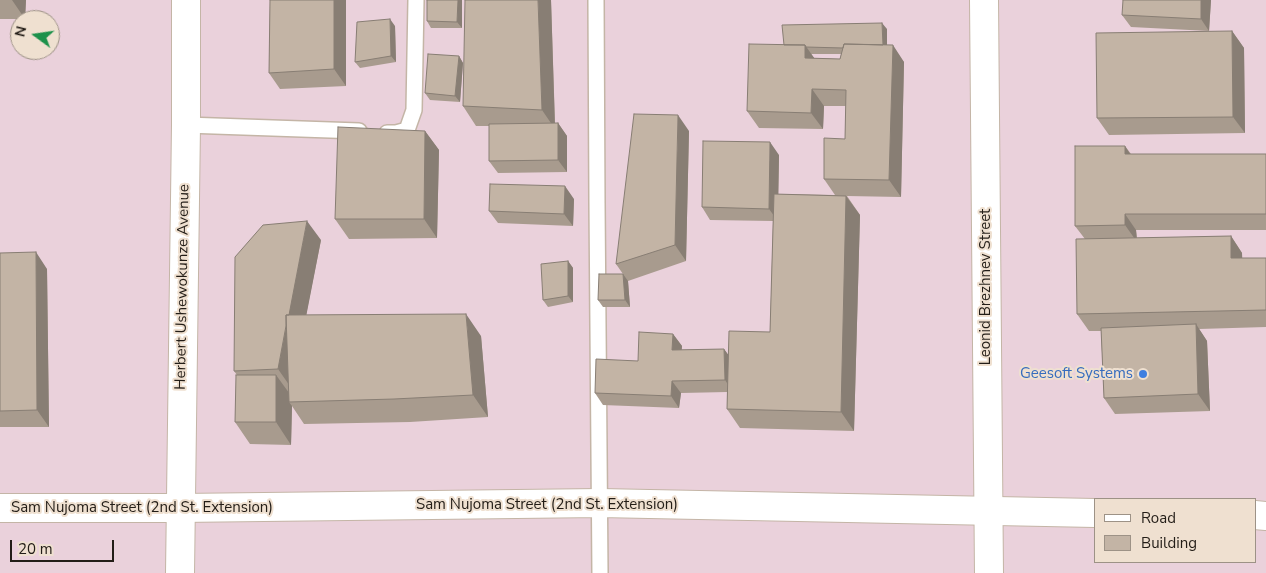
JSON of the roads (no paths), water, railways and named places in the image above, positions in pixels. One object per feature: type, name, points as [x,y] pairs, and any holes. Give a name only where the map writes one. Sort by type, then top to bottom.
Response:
[{"type":"main road","name":"Herbert Ushewokunze Avenue","points":[[180,573],[186,0]]},
{"type":"main road","name":"Leonid Brezhnev Street","points":[[984,0],[989,573]]},
{"type":"main road","name":"Sam Nujoma Street (2nd St. Extension)","points":[[0,508],[600,504],[1094,513]]},
{"type":"lane","points":[[186,125],[396,133],[407,130],[414,110],[416,0]]},
{"type":"lane","points":[[596,0],[600,573]]},
{"type":"place","name":"Geesoft Systems","points":[[1143,374]]}]
